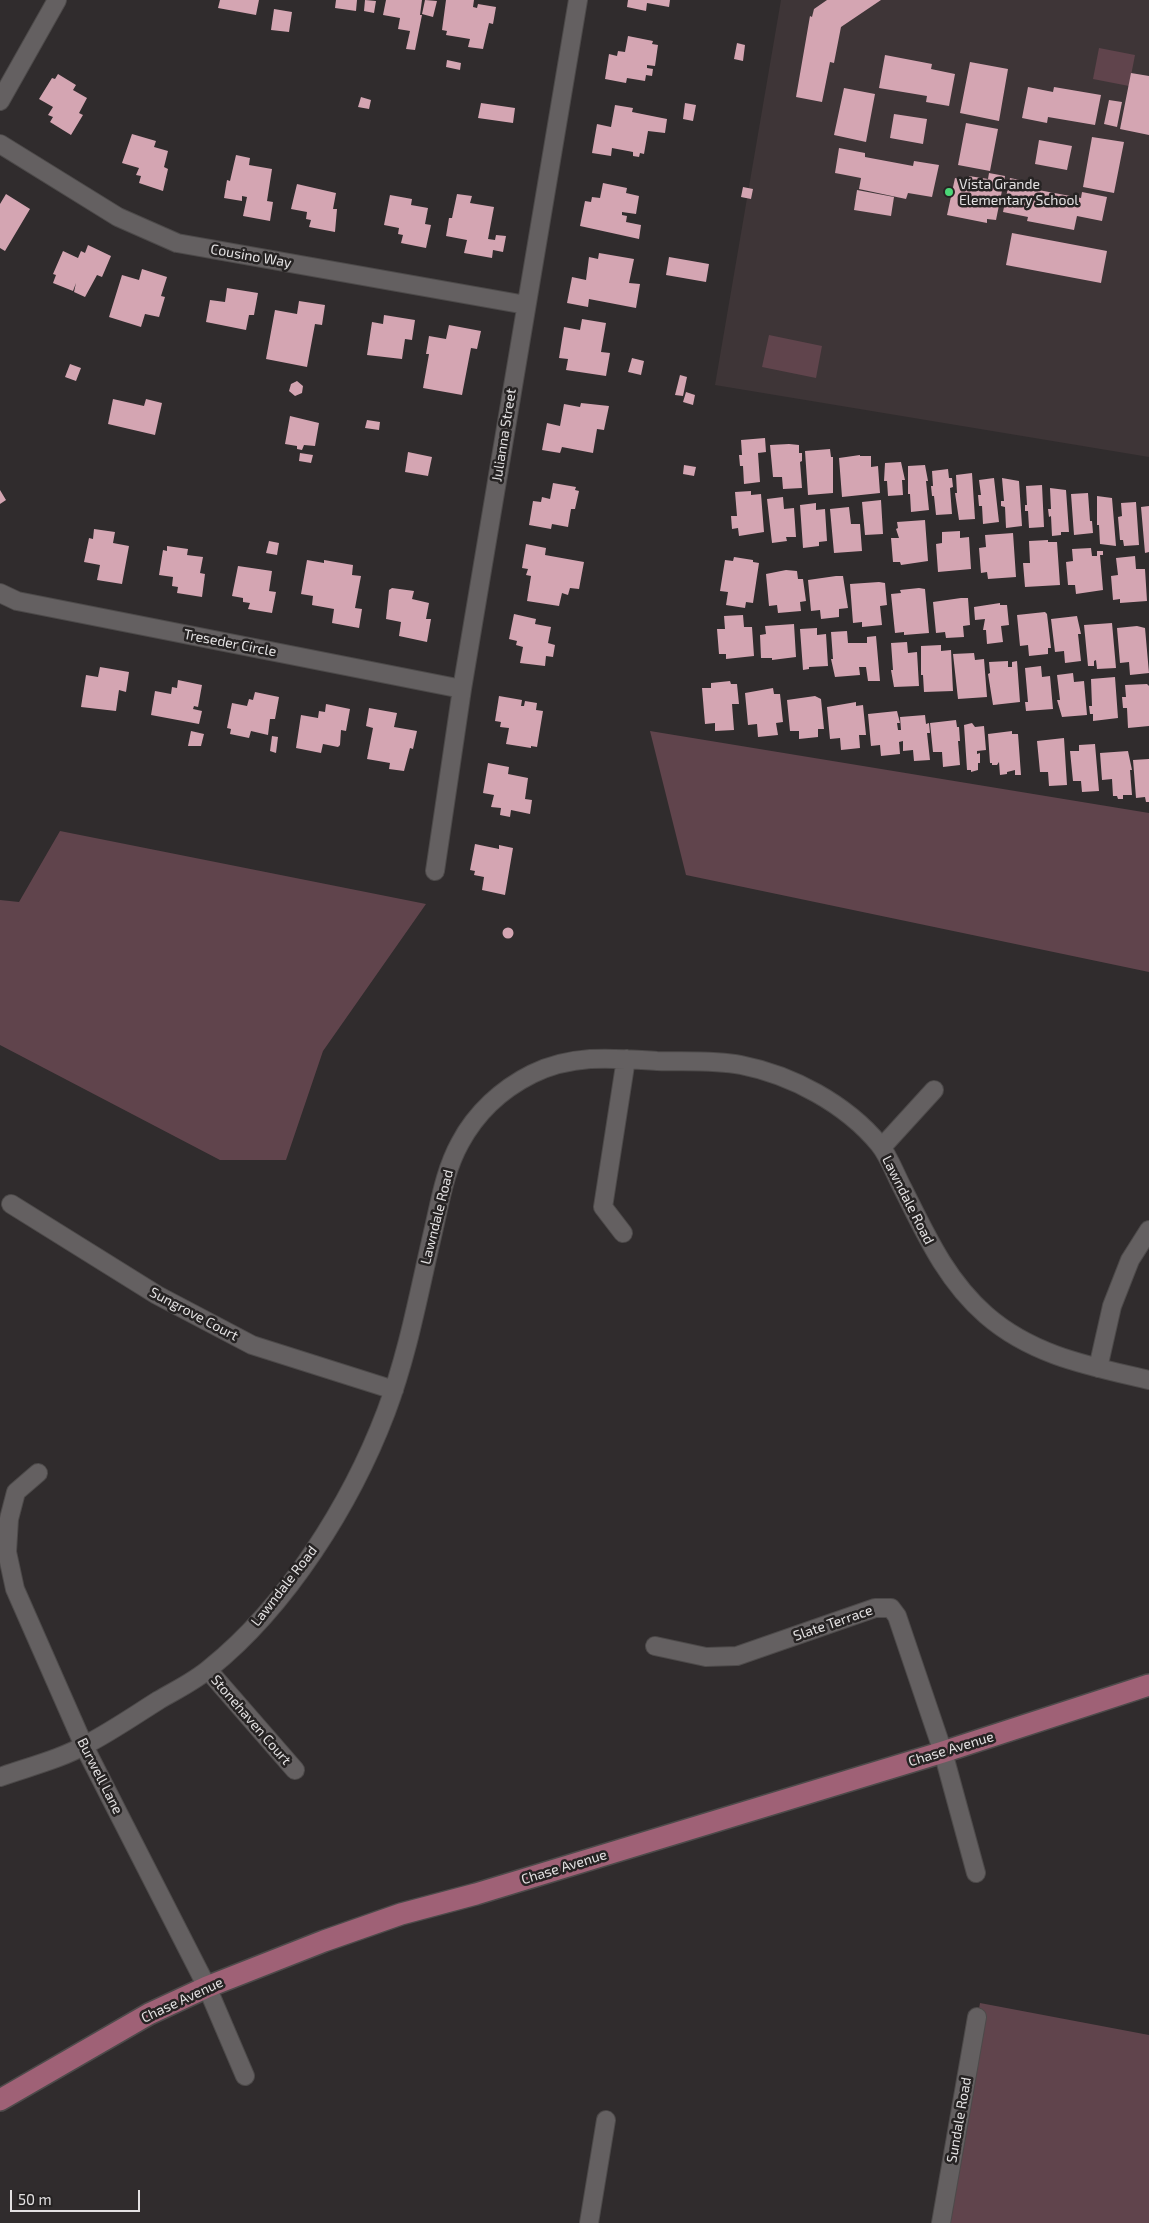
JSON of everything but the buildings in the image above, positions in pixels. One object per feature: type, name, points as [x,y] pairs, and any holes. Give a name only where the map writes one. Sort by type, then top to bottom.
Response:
[{"type":"main road","name":"Chase Avenue","points":[[0,2100],[149,2014],[207,1987],[324,1941],[400,1914],[476,1894],[943,1752],[1149,1685]]},
{"type":"street","points":[[0,101],[57,0]]},
{"type":"street","name":"Julianna Street","points":[[435,871],[462,689],[578,0]]},
{"type":"street","name":"Cousino Way","points":[[0,144],[118,217],[177,243],[526,305]]},
{"type":"street","name":"Treseder Circle","points":[[0,593],[16,601],[462,689]]},
{"type":"street","name":"Lawndale Road","points":[[0,1777],[84,1746],[208,1670],[244,1636],[272,1605],[323,1536],[344,1500],[369,1451],[394,1390],[406,1348],[444,1181],[459,1144],[470,1126],[497,1097],[512,1085],[545,1068],[581,1059],[599,1057],[738,1064],[788,1080],[830,1103],[849,1116],[882,1147],[942,1265],[972,1303],[1010,1334],[1055,1357],[1149,1380]]},
{"type":"street","points":[[623,1232],[603,1207],[626,1059]]},
{"type":"street","points":[[882,1147],[934,1090]]},
{"type":"street","name":"Sungrove Court","points":[[11,1204],[157,1295],[252,1345],[394,1390]]},
{"type":"street","points":[[1098,1368],[1114,1301],[1130,1260],[1149,1230]]},
{"type":"street","name":"Burwell Lane","points":[[38,1473],[16,1492],[12,1505],[7,1533],[10,1571],[15,1589],[84,1746],[207,1987],[245,2076]]},
{"type":"street","name":"Slate Terrace","points":[[655,1646],[706,1656],[736,1656],[876,1608],[891,1608],[897,1616],[943,1752]]},
{"type":"street","name":"Stonehaven Court","points":[[208,1670],[295,1770]]},
{"type":"street","points":[[943,1752],[976,1873]]},
{"type":"street","name":"Sundale Road","points":[[941,2223],[977,2017]]},
{"type":"street","points":[[589,2223],[606,2120]]},
{"type":"shaded area","name":"Vista Grande Elementary School","points":[[781,0],[1149,0],[1149,457],[715,385]]},
{"type":"shaded area","points":[[1099,48],[1135,55],[1129,86],[1093,79]]},
{"type":"shaded area","points":[[769,335],[822,346],[816,378],[762,367]]},
{"type":"shaded area","points":[[650,731],[1149,813],[1149,972],[686,875]]},
{"type":"shaded area","points":[[60,831],[426,904],[323,1051],[286,1160],[220,1160],[0,1045],[0,900],[19,902]]},
{"type":"shaded area","points":[[980,2003],[1149,2035],[1149,2223],[942,2223]]},
{"type":"place","name":"Vista Grande Elementary School","points":[[949,192]]}]
